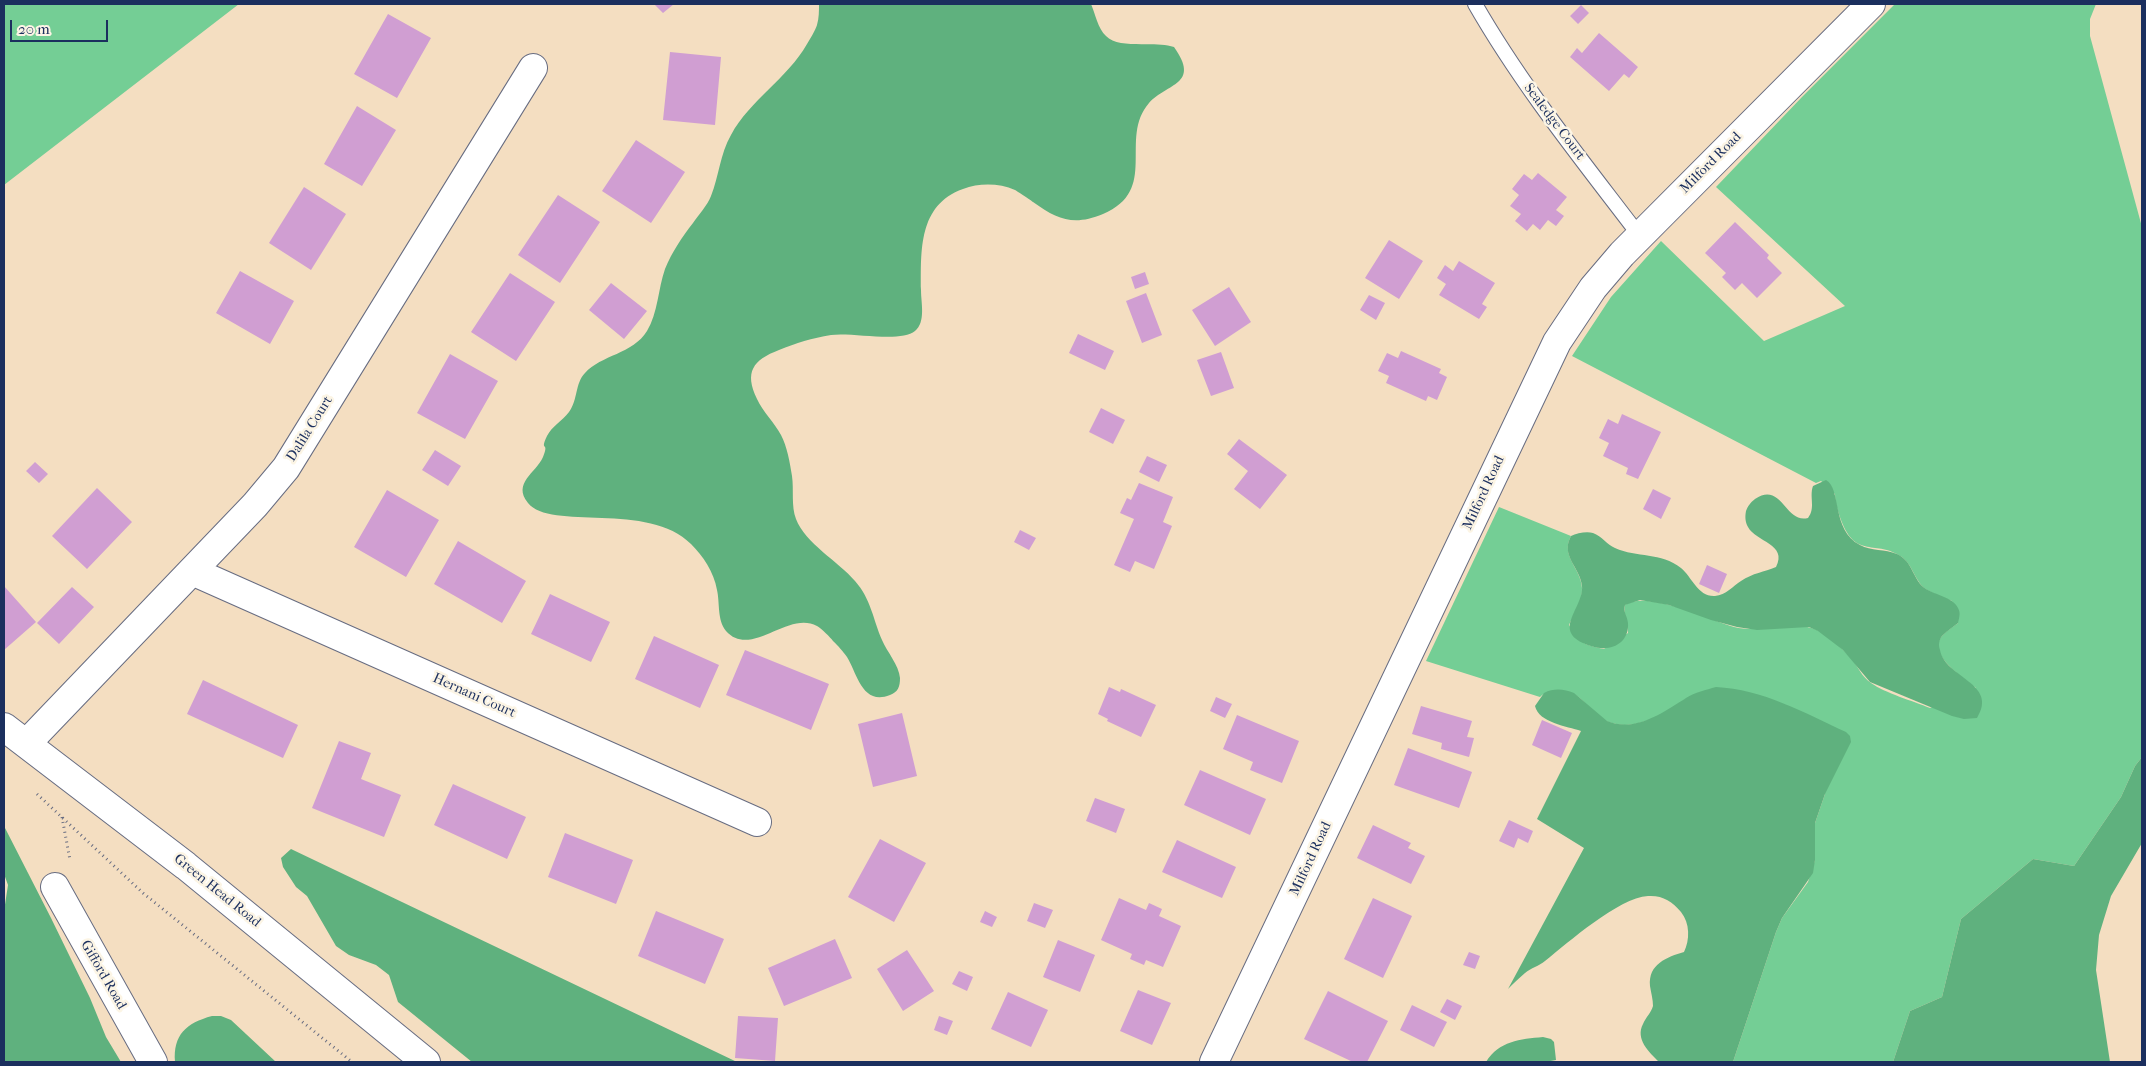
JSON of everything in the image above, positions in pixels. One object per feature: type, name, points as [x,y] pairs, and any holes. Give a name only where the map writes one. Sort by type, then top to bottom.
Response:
[{"type":"street","name":"Milford Road","points":[[1214,1062],[1553,350],[1593,288],[1640,235],[1871,4]]},
{"type":"street","name":"Dalila Court","points":[[27,743],[255,505],[286,468],[533,68]]},
{"type":"street","name":"Hernani Court","points":[[192,571],[756,822]]},
{"type":"street","name":"Green Head Road","points":[[4,727],[244,912],[426,1062]]},
{"type":"street","name":"Gifford Road","points":[[55,887],[153,1062]]},
{"type":"lane","name":"Sealedge Court","points":[[1476,4],[1505,55],[1527,86],[1640,235]]},
{"type":"path","points":[[33,790],[143,893],[352,1062]]},
{"type":"green space","points":[[4,4],[239,4],[4,185]]},
{"type":"green space","points":[[819,4],[1091,4],[1097,21],[1106,36],[1119,43],[1157,44],[1174,47],[1184,69],[1183,76],[1178,82],[1156,96],[1140,117],[1137,132],[1134,178],[1130,192],[1120,204],[1093,218],[1075,220],[1058,217],[1016,191],[1002,186],[976,186],[963,189],[948,196],[937,206],[925,231],[921,260],[922,318],[915,331],[888,337],[840,334],[817,338],[770,354],[753,368],[751,381],[753,390],[762,408],[781,435],[787,449],[792,476],[794,509],[800,528],[814,544],[855,581],[865,595],[882,640],[899,673],[900,684],[898,689],[893,694],[881,697],[873,696],[867,692],[845,655],[828,635],[817,626],[806,623],[794,624],[758,638],[747,640],[736,638],[726,631],[721,622],[716,583],[711,571],[704,559],[691,544],[673,531],[651,523],[557,515],[540,511],[528,503],[523,490],[527,478],[543,457],[544,444],[549,432],[572,407],[578,387],[585,373],[599,362],[634,345],[647,331],[656,309],[665,269],[685,234],[709,200],[727,142],[748,111],[799,57],[816,27],[819,17]]},
{"type":"green space","points":[[1895,4],[2096,4],[2090,19],[2090,36],[2142,227],[2142,757],[2135,766],[2121,797],[2074,866],[2033,859],[1961,919],[1942,997],[1910,1011],[1893,1062],[1733,1062],[1776,932],[1782,918],[1808,882],[1815,860],[1815,823],[1825,794],[1687,698],[1652,719],[1622,725],[1604,720],[1574,694],[1557,691],[1540,697],[1426,661],[1499,507],[1571,536],[1568,543],[1569,556],[1581,581],[1582,593],[1580,602],[1569,625],[1576,636],[1592,646],[1604,649],[1628,633],[1625,605],[1635,601],[1648,601],[1679,608],[1744,629],[1799,626],[1817,630],[1844,651],[1871,683],[1930,708],[1976,688],[1948,665],[1939,650],[1938,643],[1942,636],[1958,623],[1952,601],[1932,593],[1922,586],[1902,557],[1884,549],[1860,545],[1853,540],[1841,520],[1835,494],[1821,481],[1816,483],[1572,356],[1611,297],[1661,241],[1764,341],[1845,306],[1716,187]]},
{"type":"green space","points":[[1826,480],[1831,485],[1841,520],[1851,538],[1864,547],[1892,552],[1902,557],[1910,566],[1918,581],[1926,589],[1956,604],[1960,614],[1958,623],[1942,637],[1939,642],[1939,648],[1944,660],[1976,688],[1981,697],[1982,706],[1977,718],[1964,719],[1952,716],[1870,682],[1843,650],[1818,631],[1809,627],[1757,630],[1737,627],[1669,605],[1640,600],[1625,605],[1628,623],[1627,633],[1623,640],[1615,646],[1597,648],[1591,646],[1574,637],[1570,631],[1570,624],[1579,602],[1582,586],[1581,579],[1569,556],[1568,543],[1571,536],[1588,532],[1593,533],[1612,547],[1632,553],[1657,557],[1673,563],[1685,572],[1700,590],[1715,596],[1726,592],[1745,578],[1776,567],[1779,559],[1775,548],[1752,532],[1747,525],[1745,519],[1750,503],[1764,495],[1771,495],[1778,499],[1794,515],[1800,518],[1808,518],[1812,510],[1813,486]]},
{"type":"green space","points":[[1716,687],[1750,692],[1783,703],[1846,732],[1850,736],[1851,742],[1825,794],[1815,823],[1813,873],[1782,918],[1776,932],[1733,1062],[1659,1062],[1644,1045],[1641,1035],[1643,1024],[1653,1006],[1650,978],[1655,967],[1665,959],[1684,952],[1688,937],[1684,916],[1678,908],[1666,900],[1648,896],[1623,904],[1594,922],[1543,963],[1527,971],[1508,989],[1584,848],[1537,819],[1581,731],[1548,720],[1538,712],[1535,706],[1544,693],[1548,691],[1566,691],[1574,693],[1607,721],[1618,724],[1638,723],[1659,715],[1693,694]]},
{"type":"green space","points":[[2142,757],[2142,843],[2111,896],[2099,935],[2096,970],[2110,1062],[1893,1062],[1910,1011],[1942,997],[1961,919],[2033,859],[2074,866],[2121,797],[2135,766]]},
{"type":"green space","points":[[4,826],[90,998],[106,1037],[121,1062],[4,1062],[4,911],[8,885],[4,874]]},
{"type":"green space","points":[[291,849],[737,1062],[472,1062],[398,1002],[389,975],[376,965],[349,955],[336,946],[307,896],[296,887],[283,867],[281,858]]},
{"type":"green space","points":[[212,1016],[221,1016],[231,1020],[276,1062],[175,1062],[176,1044],[183,1032],[195,1022]]},
{"type":"green space","points":[[1543,1037],[1554,1042],[1556,1060],[1545,1062],[1486,1062],[1491,1055],[1504,1045],[1518,1040]]},
{"type":"building","points":[[654,4],[674,4],[663,13]]},
{"type":"building","points":[[1581,5],[1589,13],[1578,24],[1570,16]]},
{"type":"building","points":[[388,14],[431,38],[397,98],[354,74]]},
{"type":"building","points":[[1599,33],[1638,67],[1629,78],[1624,74],[1609,91],[1570,57],[1577,48],[1582,53]]},
{"type":"building","points":[[670,52],[721,57],[715,125],[663,120]]},
{"type":"building","points":[[357,106],[396,130],[362,186],[324,164]]},
{"type":"building","points":[[636,140],[685,172],[651,223],[602,191]]},
{"type":"building","points":[[1538,173],[1567,197],[1556,210],[1564,216],[1556,226],[1548,220],[1540,230],[1533,224],[1527,231],[1515,221],[1521,214],[1510,206],[1519,195],[1512,189],[1524,174],[1532,180]]},
{"type":"building","points":[[304,187],[346,214],[311,270],[269,243]]},
{"type":"building","points":[[558,195],[600,222],[560,283],[518,255]]},
{"type":"building","points":[[1735,222],[1769,255],[1767,258],[1782,273],[1757,298],[1742,283],[1735,290],[1722,277],[1726,273],[1705,253]]},
{"type":"building","points":[[1389,240],[1423,261],[1399,299],[1365,278]]},
{"type":"building","points":[[1459,261],[1495,283],[1482,304],[1487,307],[1479,319],[1439,295],[1446,284],[1437,278],[1445,265],[1453,271]]},
{"type":"building","points":[[240,271],[294,301],[270,344],[216,313]]},
{"type":"building","points":[[1145,272],[1149,284],[1135,289],[1131,277]]},
{"type":"building","points":[[510,273],[555,302],[516,361],[471,332]]},
{"type":"building","points":[[611,283],[647,311],[624,339],[589,310]]},
{"type":"building","points":[[1229,287],[1251,322],[1215,346],[1192,310]]},
{"type":"building","points":[[1146,293],[1162,335],[1142,343],[1126,301]]},
{"type":"building","points":[[1369,295],[1385,303],[1376,320],[1360,310]]},
{"type":"building","points":[[1078,334],[1114,351],[1105,370],[1069,353]]},
{"type":"building","points":[[1401,351],[1441,369],[1439,373],[1447,377],[1437,400],[1428,396],[1426,401],[1386,383],[1389,376],[1378,371],[1387,353],[1398,358]]},
{"type":"building","points":[[1221,352],[1234,388],[1211,396],[1197,360]]},
{"type":"building","points":[[450,354],[498,381],[465,439],[417,413]]},
{"type":"building","points":[[1101,408],[1125,420],[1113,444],[1089,432]]},
{"type":"building","points":[[1622,414],[1661,432],[1638,479],[1626,474],[1628,468],[1603,456],[1609,443],[1599,438],[1608,419],[1618,424]]},
{"type":"building","points":[[1239,439],[1287,475],[1260,509],[1234,489],[1248,471],[1227,454]]},
{"type":"building","points":[[435,450],[461,466],[448,486],[422,470]]},
{"type":"building","points":[[1147,456],[1167,465],[1159,482],[1139,472]]},
{"type":"building","points":[[35,462],[48,474],[39,483],[26,471]]},
{"type":"building","points":[[1139,483],[1173,497],[1163,522],[1172,526],[1154,569],[1135,561],[1130,572],[1114,565],[1134,519],[1120,513],[1127,498],[1131,500]]},
{"type":"building","points":[[97,488],[132,522],[87,569],[52,536]]},
{"type":"building","points":[[1653,489],[1671,498],[1661,519],[1643,509]]},
{"type":"building","points":[[387,490],[439,520],[406,577],[354,547]]},
{"type":"building","points":[[1020,530],[1036,538],[1029,550],[1014,542]]},
{"type":"building","points":[[458,541],[526,581],[502,623],[434,584]]},
{"type":"building","points":[[1707,565],[1727,574],[1719,593],[1699,584]]},
{"type":"building","points":[[4,586],[36,622],[4,650]]},
{"type":"building","points":[[72,587],[94,607],[59,644],[37,623]]},
{"type":"building","points":[[550,594],[610,622],[591,662],[531,634]]},
{"type":"building","points":[[654,636],[719,665],[700,708],[635,679]]},
{"type":"building","points":[[745,650],[829,684],[811,730],[726,695]]},
{"type":"building","points":[[203,680],[298,725],[283,758],[187,714]]},
{"type":"building","points":[[1109,687],[1120,692],[1121,689],[1156,705],[1141,737],[1107,721],[1108,719],[1098,714]]},
{"type":"building","points":[[1216,697],[1232,704],[1225,718],[1210,711]]},
{"type":"building","points":[[1421,706],[1472,721],[1467,737],[1474,738],[1469,757],[1441,749],[1442,743],[1412,734]]},
{"type":"building","points":[[902,713],[917,776],[873,787],[858,724]]},
{"type":"building","points":[[1237,715],[1299,741],[1282,783],[1250,770],[1253,762],[1223,749]]},
{"type":"building","points":[[1542,720],[1572,733],[1561,758],[1532,745]]},
{"type":"building","points":[[339,741],[371,753],[361,779],[401,795],[384,837],[312,808]]},
{"type":"building","points":[[1408,748],[1472,772],[1459,808],[1394,785]]},
{"type":"building","points":[[1200,770],[1266,799],[1250,835],[1184,805]]},
{"type":"building","points":[[453,784],[526,817],[507,859],[434,825]]},
{"type":"building","points":[[1095,798],[1125,809],[1116,833],[1086,821]]},
{"type":"building","points":[[1509,820],[1533,831],[1528,843],[1518,838],[1514,848],[1499,841]]},
{"type":"building","points":[[1373,825],[1411,843],[1408,848],[1425,856],[1411,884],[1357,858]]},
{"type":"building","points":[[565,833],[633,860],[616,904],[548,877]]},
{"type":"building","points":[[880,839],[926,863],[894,922],[848,897]]},
{"type":"building","points":[[1177,840],[1236,867],[1222,898],[1162,872]]},
{"type":"building","points":[[1119,898],[1146,910],[1149,903],[1162,909],[1159,916],[1181,926],[1163,967],[1146,960],[1144,965],[1130,959],[1132,954],[1101,940]]},
{"type":"building","points":[[1373,898],[1412,916],[1383,978],[1344,959]]},
{"type":"building","points":[[1034,903],[1053,910],[1045,928],[1027,921]]},
{"type":"building","points":[[656,911],[724,939],[705,984],[638,956]]},
{"type":"building","points":[[985,911],[997,917],[992,927],[980,922]]},
{"type":"building","points":[[835,939],[852,978],[784,1006],[768,968]]},
{"type":"building","points":[[1058,940],[1095,955],[1080,992],[1043,977]]},
{"type":"building","points":[[907,950],[934,991],[903,1011],[877,969]]},
{"type":"building","points":[[1469,952],[1480,956],[1475,969],[1463,965]]},
{"type":"building","points":[[959,971],[973,977],[967,991],[952,984]]},
{"type":"building","points":[[1138,990],[1171,1003],[1152,1045],[1120,1031]]},
{"type":"building","points":[[1328,991],[1388,1021],[1367,1062],[1353,1062],[1304,1039]]},
{"type":"building","points":[[1008,992],[1048,1010],[1031,1047],[991,1029]]},
{"type":"building","points":[[1447,999],[1462,1006],[1455,1020],[1440,1012]]},
{"type":"building","points":[[1412,1005],[1447,1022],[1434,1047],[1400,1030]]},
{"type":"building","points":[[738,1016],[778,1018],[775,1061],[735,1058]]},
{"type":"building","points":[[939,1016],[953,1021],[947,1035],[934,1030]]}]
